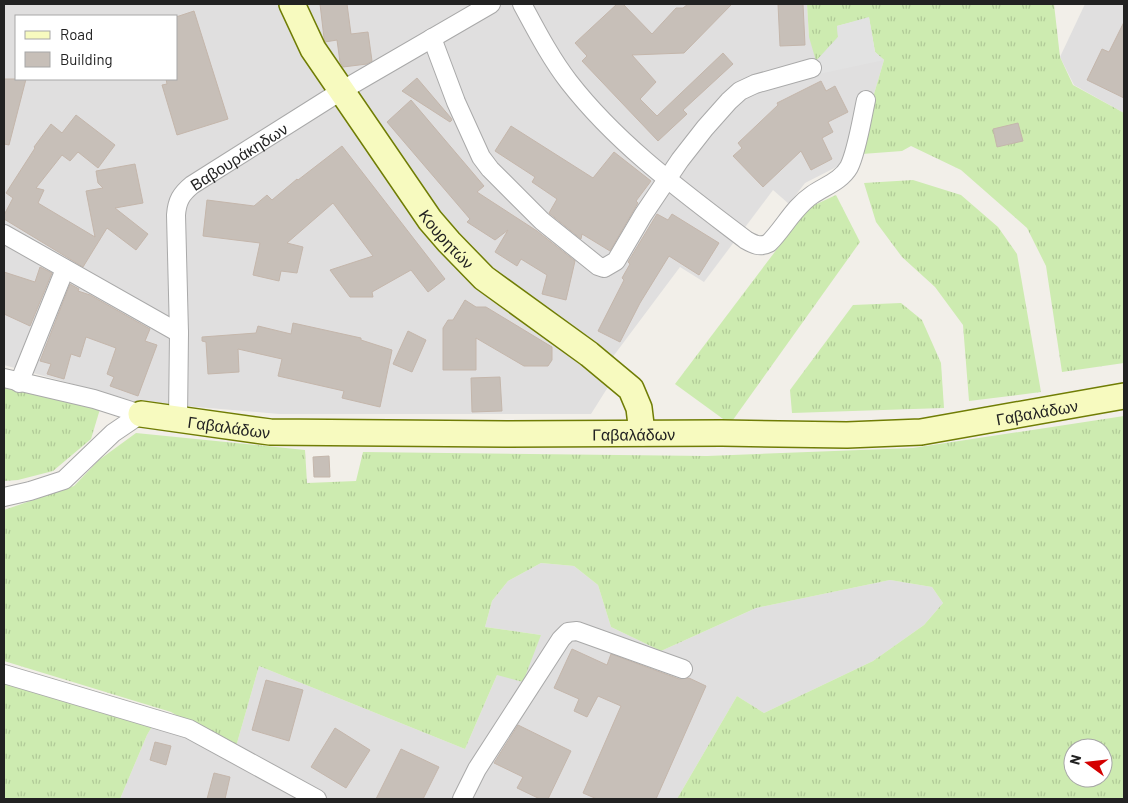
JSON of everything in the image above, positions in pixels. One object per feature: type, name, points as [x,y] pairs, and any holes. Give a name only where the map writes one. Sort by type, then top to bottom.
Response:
[{"type":"street","name":"Κουρητών","points":[[292,4],[313,49],[430,220],[448,242],[484,278],[589,354],[631,389],[639,408],[642,433]]},
{"type":"street","name":"Βαβουράκηδων","points":[[178,419],[179,333],[176,215],[180,197],[192,185],[341,91],[491,4]]},
{"type":"street","points":[[522,4],[568,81],[618,135],[667,179],[746,240],[756,245],[764,246],[774,238],[804,201],[838,179],[849,167],[866,100]]},
{"type":"street","points":[[432,38],[462,117],[481,157],[490,169],[542,221],[598,266],[604,268],[616,261],[667,179],[728,101],[740,91],[755,84],[812,68]]},
{"type":"street","points":[[4,234],[179,333]]},
{"type":"street","points":[[65,268],[11,380],[86,397],[141,414]]},
{"type":"street","name":"Γαβαλάδων","points":[[141,414],[270,432],[847,435],[921,432],[1124,396]]},
{"type":"street","points":[[4,496],[30,491],[64,480],[112,434],[141,414]]},
{"type":"street","points":[[462,799],[477,769],[561,639],[568,632],[577,631],[683,669]]},
{"type":"street","points":[[4,674],[189,729],[317,799]]},
{"type":"shaded area","points":[[4,4],[807,4],[809,37],[837,26],[884,60],[874,94],[862,154],[805,183],[789,204],[773,190],[704,282],[680,267],[597,378],[608,387],[591,414],[279,414],[138,402],[4,365]]},
{"type":"shaded area","points":[[1085,4],[1124,4],[1124,113],[1074,85],[1060,57]]},
{"type":"shaded area","points":[[869,17],[875,52],[884,60],[819,74],[816,61],[838,37],[837,26]]},
{"type":"shaded area","points":[[541,563],[574,566],[598,585],[611,627],[661,651],[756,608],[890,580],[932,587],[943,603],[924,625],[873,661],[764,713],[737,696],[677,799],[120,799],[153,725],[186,738],[226,760],[235,750],[259,666],[465,749],[497,675],[541,635],[485,627],[492,601],[508,581]]},
{"type":"green space","points":[[807,4],[1054,4],[1060,57],[1073,85],[1124,113],[1124,363],[1062,372],[1046,266],[1027,228],[961,170],[911,146],[902,151],[862,154],[874,94],[884,60],[875,52],[869,18],[837,26],[838,37],[816,61],[809,37]]},
{"type":"green space","points":[[913,180],[961,195],[998,227],[1017,254],[1041,392],[969,401],[963,325],[935,287],[902,257],[876,222],[864,183]]},
{"type":"green space","points":[[836,195],[860,242],[730,424],[675,384],[808,208]]},
{"type":"green space","points":[[901,303],[922,320],[941,363],[944,408],[792,413],[790,390],[853,305]]},
{"type":"green space","points":[[4,386],[100,409],[91,439],[53,471],[18,480],[4,481]]},
{"type":"green space","points":[[1124,416],[1124,799],[677,799],[737,696],[764,713],[873,661],[924,625],[943,603],[932,587],[890,580],[756,608],[661,651],[611,627],[598,585],[574,566],[541,563],[508,581],[492,601],[485,627],[541,635],[523,682],[497,675],[465,749],[259,666],[235,750],[171,712],[4,661],[4,510],[74,486],[99,460],[136,433],[305,450],[307,483],[356,481],[363,452],[707,456],[913,448]]},
{"type":"green space","points":[[4,682],[153,725],[120,799],[4,799]]},
{"type":"building","points":[[320,4],[347,4],[351,34],[368,32],[372,61],[367,64],[343,67],[340,62],[337,40],[325,42]]},
{"type":"building","points":[[617,4],[623,4],[652,34],[676,8],[683,8],[688,4],[732,4],[684,53],[632,55],[656,82],[640,99],[657,116],[723,53],[733,64],[683,110],[687,114],[658,141],[582,61],[587,56],[575,43]]},
{"type":"building","points":[[778,4],[803,4],[805,45],[780,46]]},
{"type":"building","points":[[194,11],[228,119],[177,135],[162,85],[167,84],[166,80],[178,80],[178,16]]},
{"type":"building","points":[[1124,22],[1124,98],[1087,80],[1102,49],[1109,52]]},
{"type":"building","points":[[417,78],[451,118],[450,122],[402,91]]},
{"type":"building","points":[[4,79],[26,80],[9,145],[4,144]]},
{"type":"building","points":[[821,81],[826,91],[835,86],[848,112],[828,122],[833,132],[822,138],[832,159],[811,170],[801,151],[763,187],[733,156],[742,148],[738,143],[778,105],[777,103]]},
{"type":"building","points":[[411,100],[484,186],[477,192],[537,231],[575,261],[566,300],[542,294],[547,275],[521,259],[517,266],[495,252],[508,230],[495,240],[467,222],[470,219],[387,122]]},
{"type":"building","points":[[76,115],[115,145],[98,168],[78,152],[70,161],[62,155],[36,188],[44,190],[38,203],[95,237],[86,191],[103,188],[98,183],[96,171],[135,164],[143,203],[115,208],[148,234],[136,250],[107,228],[83,267],[4,219],[4,215],[13,198],[6,193],[34,147],[51,124],[62,133]]},
{"type":"building","points":[[1018,123],[1023,141],[997,147],[993,129]]},
{"type":"building","points":[[511,126],[593,178],[614,152],[651,181],[636,201],[638,203],[610,251],[582,234],[581,239],[549,213],[557,199],[532,182],[535,177],[495,151]]},
{"type":"building","points":[[342,146],[445,279],[428,292],[411,270],[372,292],[373,297],[350,297],[330,270],[373,256],[333,203],[287,243],[303,247],[297,273],[281,271],[279,281],[253,275],[260,243],[203,236],[207,200],[254,206],[267,195],[272,200]]},
{"type":"building","points":[[657,214],[668,220],[672,214],[719,243],[699,275],[669,256],[640,303],[620,342],[598,331],[624,280],[622,278],[630,264],[628,262]]},
{"type":"building","points":[[40,267],[52,273],[30,326],[4,314],[4,272],[35,282]]},
{"type":"building","points":[[70,284],[79,289],[78,291],[90,295],[150,329],[145,341],[157,345],[138,396],[110,386],[114,377],[107,374],[116,348],[86,337],[80,357],[71,354],[64,379],[47,374],[51,364],[40,361]]},
{"type":"building","points":[[465,300],[476,307],[486,307],[552,347],[552,360],[548,366],[524,366],[476,338],[476,370],[443,370],[443,328],[448,320],[453,320]]},
{"type":"building","points":[[293,323],[361,338],[361,340],[392,350],[380,407],[342,398],[344,391],[278,376],[282,359],[238,349],[239,372],[208,374],[206,342],[202,341],[202,337],[256,333],[258,326],[291,334]]},
{"type":"building","points":[[408,331],[426,340],[412,372],[393,364]]},
{"type":"building","points":[[500,377],[502,411],[472,412],[471,378]]},
{"type":"building","points":[[329,456],[330,477],[314,477],[313,457]]},
{"type":"building","points":[[572,649],[607,665],[611,654],[679,679],[689,678],[706,686],[656,799],[597,799],[583,793],[621,706],[598,696],[587,717],[574,711],[579,699],[554,688]]},
{"type":"building","points":[[266,680],[303,690],[289,741],[252,730]]},
{"type":"building","points":[[518,725],[571,751],[548,799],[540,799],[517,788],[523,777],[494,763]]},
{"type":"building","points":[[335,728],[370,750],[346,788],[311,767]]},
{"type":"building","points":[[155,742],[171,746],[166,765],[150,760]]},
{"type":"building","points":[[401,749],[439,767],[423,799],[376,799]]},
{"type":"building","points":[[214,773],[230,777],[225,799],[207,799]]}]
